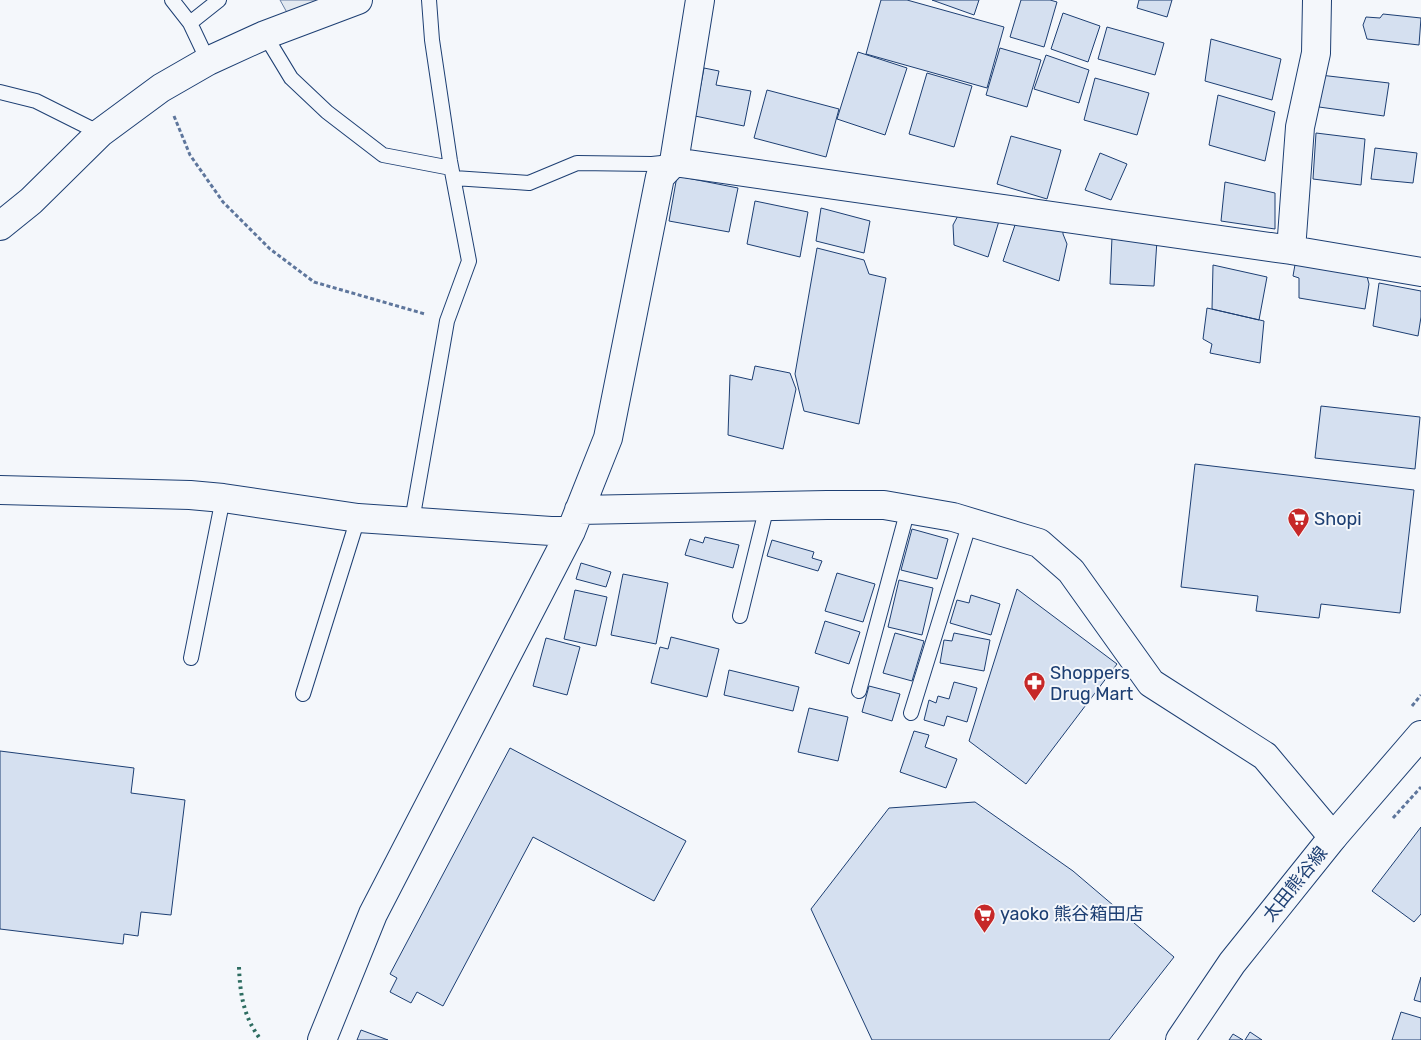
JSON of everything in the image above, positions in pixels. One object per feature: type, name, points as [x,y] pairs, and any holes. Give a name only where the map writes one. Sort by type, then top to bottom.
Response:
[{"type":"street","points":[[0,226],[31,201],[100,133],[161,88],[208,61],[265,35],[358,0]]},
{"type":"street","points":[[322,1040],[373,914],[575,520],[608,438],[660,177],[674,162],[700,0]]},
{"type":"street","points":[[1290,250],[1300,127],[1316,53],[1317,0]]},
{"type":"street","points":[[674,162],[1290,250],[1421,272]]},
{"type":"street","points":[[0,490],[190,495],[223,498],[358,518],[551,531],[575,520],[767,506],[884,505],[953,517],[1039,543],[1046,548],[1072,571],[1151,683],[1265,756],[1333,837]]},
{"type":"street","name":"太田熊谷線","points":[[1180,1040],[1232,963],[1333,837],[1421,735]]},
{"type":"lane","points":[[172,0],[190,24],[208,61]]},
{"type":"lane","points":[[190,24],[219,0]]},
{"type":"lane","points":[[412,521],[447,321],[469,261],[452,173],[432,40],[429,0]]},
{"type":"lane","points":[[265,35],[291,78],[327,112],[383,155],[452,173],[528,183],[576,163],[652,164],[674,162]]},
{"type":"lane","points":[[0,92],[36,101],[100,133]]},
{"type":"lane","points":[[191,658],[223,498]]},
{"type":"lane","points":[[740,616],[767,506]]},
{"type":"lane","points":[[859,691],[908,509]]},
{"type":"lane","points":[[303,694],[358,518]]},
{"type":"lane","points":[[910,713],[970,522]]},
{"type":"path","points":[[161,88],[190,155],[223,202],[270,249],[314,282],[447,321]]},
{"type":"shaded area","points":[[280,0],[331,0],[290,18]]},
{"type":"building","points":[[881,0],[907,0],[1004,27],[987,88],[866,54]]},
{"type":"building","points":[[932,0],[979,0],[974,15]]},
{"type":"building","points":[[1021,0],[1050,0],[1057,2],[1044,47],[1010,37]]},
{"type":"building","points":[[1139,0],[1172,0],[1167,17],[1137,8]]},
{"type":"building","points":[[1063,13],[1100,26],[1088,62],[1051,49]]},
{"type":"building","points":[[1383,14],[1421,18],[1419,45],[1367,39],[1363,25],[1366,17],[1380,18]]},
{"type":"building","points":[[1107,27],[1164,43],[1155,75],[1098,59]]},
{"type":"building","points":[[1211,39],[1281,59],[1272,100],[1205,81]]},
{"type":"building","points":[[1000,48],[1041,60],[1027,107],[986,95]]},
{"type":"building","points":[[858,52],[907,68],[885,135],[837,119]]},
{"type":"building","points":[[1046,55],[1089,70],[1079,103],[1034,89]]},
{"type":"building","points":[[704,68],[719,71],[716,85],[751,91],[744,126],[695,116]]},
{"type":"building","points":[[927,73],[972,86],[954,147],[909,134]]},
{"type":"building","points":[[1320,75],[1389,83],[1384,116],[1319,107]]},
{"type":"building","points":[[1095,78],[1149,93],[1137,135],[1084,120]]},
{"type":"building","points":[[767,90],[839,109],[826,157],[754,138]]},
{"type":"building","points":[[1218,95],[1275,112],[1265,161],[1209,145]]},
{"type":"building","points":[[1316,133],[1365,139],[1361,185],[1313,179]]},
{"type":"building","points":[[1011,136],[1061,150],[1047,199],[997,184]]},
{"type":"building","points":[[1375,148],[1417,153],[1413,183],[1371,179]]},
{"type":"building","points":[[1100,153],[1127,164],[1111,200],[1085,190]]},
{"type":"building","points":[[677,176],[738,188],[729,232],[669,221]]},
{"type":"building","points":[[1225,182],[1275,193],[1275,229],[1221,221]]},
{"type":"building","points":[[755,201],[808,212],[800,257],[747,244]]},
{"type":"building","points":[[821,208],[870,221],[864,253],[816,241]]},
{"type":"building","points":[[962,208],[999,221],[988,257],[954,245],[953,225]]},
{"type":"building","points":[[1019,213],[1063,224],[1063,234],[1067,244],[1059,281],[1003,261]]},
{"type":"building","points":[[1112,237],[1157,240],[1154,286],[1110,284]]},
{"type":"building","points":[[817,248],[864,260],[869,274],[886,278],[859,424],[804,411],[795,374]]},
{"type":"building","points":[[1296,259],[1365,269],[1369,284],[1365,309],[1299,298],[1299,278],[1293,276]]},
{"type":"building","points":[[1213,265],[1267,277],[1259,320],[1212,309]]},
{"type":"building","points":[[1379,283],[1421,291],[1421,317],[1418,336],[1373,326]]},
{"type":"building","points":[[1207,308],[1264,321],[1260,363],[1210,353],[1212,344],[1203,339]]},
{"type":"building","points":[[755,366],[790,373],[796,389],[783,449],[728,435],[730,375],[752,380]]},
{"type":"building","points":[[1321,406],[1420,417],[1415,469],[1315,458]]},
{"type":"building","points":[[1195,464],[1414,490],[1400,613],[1321,604],[1319,618],[1256,611],[1258,596],[1181,587]]},
{"type":"building","points":[[912,529],[948,539],[937,579],[901,570]]},
{"type":"building","points":[[705,537],[739,545],[733,568],[685,555],[690,539],[703,543]]},
{"type":"building","points":[[772,540],[814,552],[812,558],[822,561],[818,571],[767,556]]},
{"type":"building","points":[[581,563],[611,572],[606,587],[576,579]]},
{"type":"building","points":[[837,573],[875,584],[863,622],[825,611]]},
{"type":"building","points":[[623,574],[668,583],[656,644],[611,635]]},
{"type":"building","points":[[899,580],[933,588],[922,635],[888,627]]},
{"type":"building","name":"Shoppers Drug Mart","points":[[1017,589],[1117,664],[1026,784],[969,741]]},
{"type":"building","points":[[575,590],[607,597],[596,646],[564,639]]},
{"type":"building","points":[[971,595],[1000,604],[991,635],[950,623],[957,600],[969,603]]},
{"type":"building","points":[[825,621],[860,632],[849,664],[815,653]]},
{"type":"building","points":[[895,633],[924,641],[912,681],[883,673]]},
{"type":"building","points":[[954,633],[990,640],[984,671],[940,663],[944,640],[952,641]]},
{"type":"building","points":[[671,637],[719,649],[707,697],[651,683],[660,647],[668,649]]},
{"type":"building","points":[[546,638],[580,647],[567,695],[533,686]]},
{"type":"building","points":[[729,670],[799,687],[793,711],[724,695]]},
{"type":"building","points":[[954,682],[977,688],[967,722],[947,716],[944,726],[924,720],[929,700],[936,703],[938,696],[949,699]]},
{"type":"building","points":[[869,686],[900,694],[892,721],[862,712]]},
{"type":"building","points":[[809,708],[848,717],[838,761],[798,752]]},
{"type":"building","points":[[914,731],[929,735],[925,747],[957,759],[946,788],[900,772]]},
{"type":"building","points":[[510,748],[686,841],[654,901],[533,837],[443,1006],[417,992],[411,1003],[390,992],[397,978],[390,974]]},
{"type":"building","points":[[0,751],[134,768],[131,793],[185,800],[171,915],[141,912],[138,936],[124,934],[123,944],[0,929]]},
{"type":"building","name":"yaoko 熊谷箱田店","points":[[975,802],[1073,871],[1174,957],[1109,1040],[872,1040],[811,909],[889,808]]},
{"type":"building","points":[[1421,827],[1421,914],[1414,922],[1372,891]]},
{"type":"building","points":[[1421,977],[1421,1002],[1414,1000]]},
{"type":"building","points":[[1401,1012],[1421,1018],[1421,1040],[1392,1040]]},
{"type":"building","points":[[361,1030],[388,1040],[357,1040]]},
{"type":"building","points":[[1250,1032],[1262,1040],[1245,1040]]},
{"type":"building","points":[[1233,1034],[1243,1040],[1229,1040]]},
{"type":"hedge","points":[[239,967],[240,987],[244,1006],[255,1032],[261,1040]]},
{"type":"place","name":"Shopi","points":[[1298,538]]},
{"type":"place","name":"Shoppers Drug Mart","points":[[1034,702]]},
{"type":"place","name":"yaoko 熊谷箱田店","points":[[984,933]]}]
